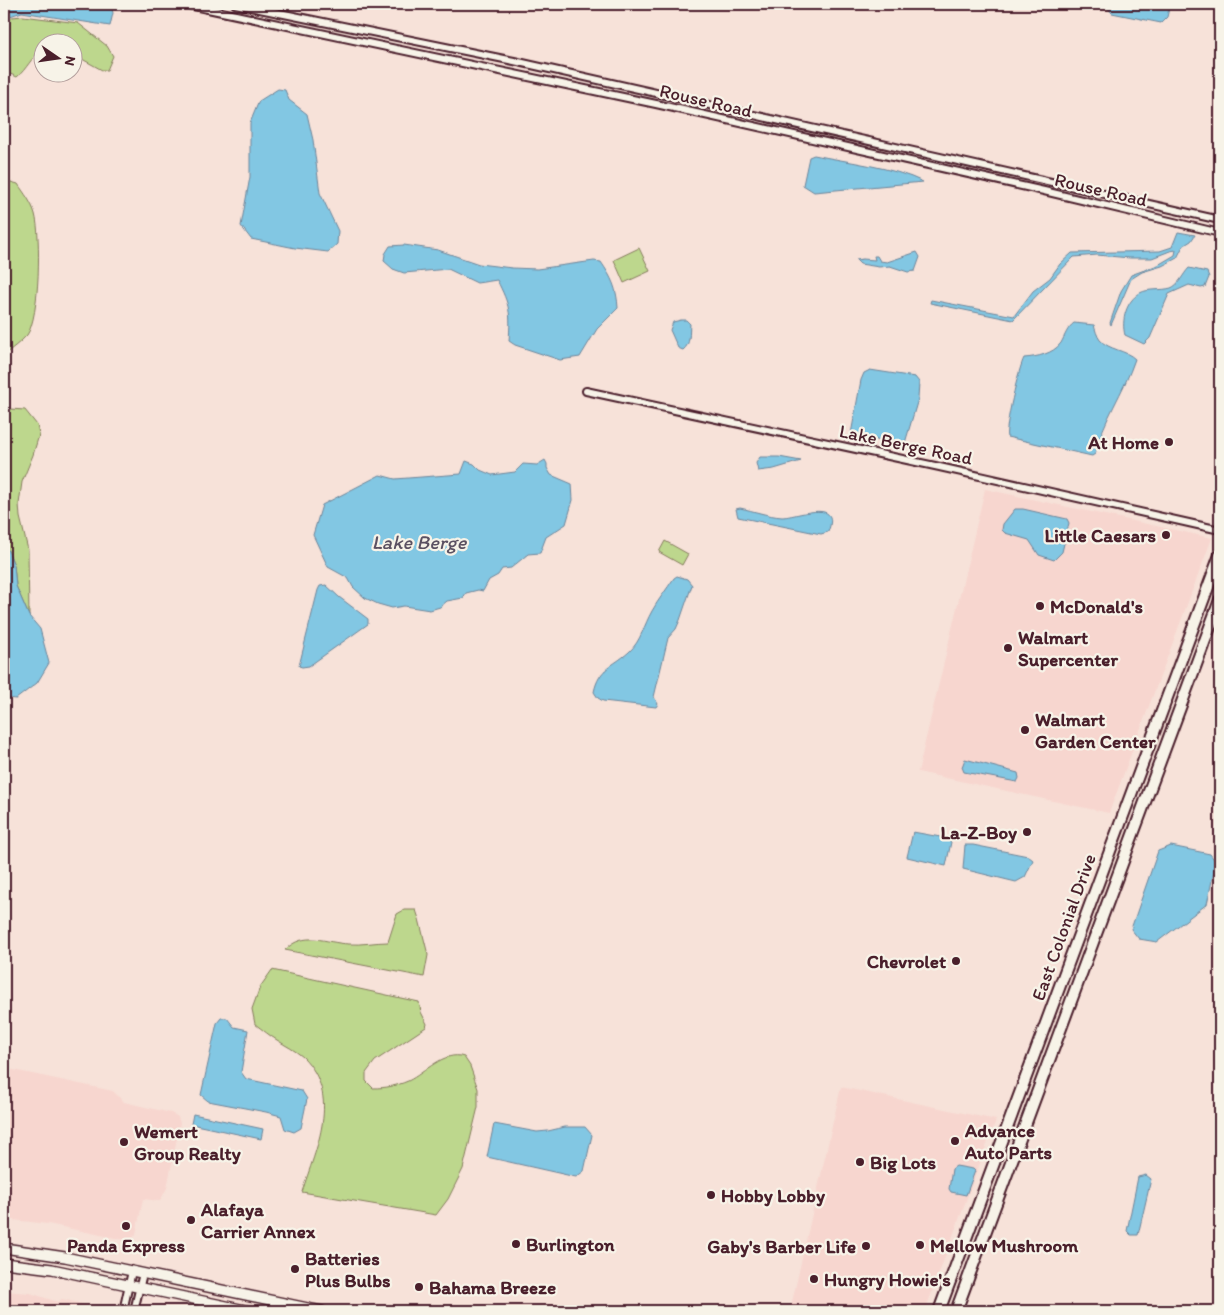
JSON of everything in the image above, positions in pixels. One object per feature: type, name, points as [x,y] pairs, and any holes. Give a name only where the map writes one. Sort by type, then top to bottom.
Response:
[{"type":"highway","name":"East Colonial Drive","points":[[939,1311],[1220,555]]},
{"type":"highway","name":"East Colonial Drive","points":[[956,1311],[1220,600]]},
{"type":"highway","points":[[1156,729],[1155,744],[1161,759]]},
{"type":"highway","points":[[1120,824],[1129,837],[1129,846]]},
{"type":"highway","points":[[1067,966],[1073,974],[1075,991]]},
{"type":"main road","points":[[4,1248],[47,1253],[322,1311]]},
{"type":"main road","points":[[4,1263],[52,1269],[250,1311]]},
{"type":"street","name":"Rouse Road","points":[[184,4],[512,72],[1044,191],[1220,233]]},
{"type":"street","name":"Rouse Road","points":[[235,4],[514,61],[1220,220]]},
{"type":"street","points":[[1044,191],[1057,187],[1104,195]]},
{"type":"street","name":"Lake Berge Road","points":[[586,391],[926,464],[1220,530]]},
{"type":"street","points":[[124,1311],[132,1271]]},
{"type":"street","points":[[134,1311],[143,1273]]},
{"type":"shaded area","points":[[985,489],[1212,538],[1109,813],[918,772]]},
{"type":"shaded area","points":[[4,1068],[113,1091],[124,1102],[171,1113],[178,1117],[180,1123],[167,1188],[160,1201],[143,1199],[136,1234],[133,1238],[129,1240],[120,1239],[48,1224],[4,1219]]},
{"type":"shaded area","points":[[841,1087],[996,1120],[925,1311],[790,1311]]},
{"type":"shaded area","points":[[4,1291],[30,1293],[58,1302],[62,1299],[105,1311],[4,1311]]},
{"type":"green space","points":[[23,16],[78,23],[107,46],[113,56],[107,70],[102,70],[82,59],[82,32],[32,32],[32,60],[17,77],[6,72],[4,69],[4,21],[12,17]]},
{"type":"green space","points":[[4,180],[18,184],[32,206],[37,224],[39,257],[35,311],[31,325],[25,338],[4,355]]},
{"type":"green space","points":[[639,248],[650,271],[624,283],[614,260]]},
{"type":"green space","points":[[10,409],[25,410],[37,425],[39,435],[22,482],[19,504],[20,517],[28,550],[29,616],[16,586],[14,565],[4,541],[4,411]]},
{"type":"green space","points":[[665,541],[688,554],[682,565],[659,552]]},
{"type":"green space","points":[[404,910],[416,910],[419,919],[428,955],[424,977],[285,950],[300,940],[308,939],[354,944],[388,942],[397,914]]},
{"type":"green space","points":[[272,970],[419,1002],[421,1012],[427,1024],[426,1027],[375,1061],[366,1073],[366,1081],[373,1088],[382,1088],[408,1081],[442,1059],[457,1056],[464,1057],[470,1066],[478,1089],[478,1107],[463,1169],[448,1199],[436,1215],[302,1192],[319,1140],[324,1105],[321,1088],[315,1072],[303,1057],[255,1024],[252,1009],[260,987]]},
{"type":"water","points":[[4,4],[111,4],[113,13],[110,26],[22,12],[4,18]]},
{"type":"water","points":[[1104,4],[1170,4],[1167,17],[1161,23],[1112,13]]},
{"type":"water","points":[[278,89],[285,90],[289,100],[307,114],[313,140],[320,193],[338,231],[337,244],[328,252],[295,248],[251,239],[241,226],[250,177],[250,123],[259,101]]},
{"type":"water","points":[[814,155],[870,165],[898,172],[923,182],[814,192],[803,185],[809,157]]},
{"type":"water","points":[[1178,232],[1195,235],[1191,241],[1183,246],[1177,258],[1162,266],[1142,272],[1131,279],[1111,325],[1110,323],[1121,291],[1131,275],[1158,265],[1175,255],[1176,250],[1152,258],[1097,255],[1074,257],[1013,320],[930,303],[931,300],[1014,316],[1033,291],[1050,278],[1060,264],[1072,253],[1160,251],[1172,247]]},
{"type":"water","points":[[404,245],[438,250],[479,264],[512,268],[537,269],[594,261],[601,262],[613,284],[618,308],[597,329],[580,357],[560,360],[515,345],[509,341],[509,309],[497,280],[477,283],[448,269],[404,273],[393,269],[384,261],[385,254],[390,246]]},
{"type":"water","points":[[917,252],[920,257],[915,271],[908,272],[890,266],[879,267],[860,264],[856,260],[875,260],[874,256],[877,256],[880,261],[887,262]]},
{"type":"water","points":[[1189,268],[1207,272],[1209,277],[1205,287],[1189,285],[1169,294],[1150,338],[1144,344],[1125,335],[1124,318],[1131,301],[1144,291],[1174,287]]},
{"type":"water","points":[[686,320],[690,324],[688,342],[683,350],[678,348],[670,330],[673,322]]},
{"type":"water","points":[[1074,323],[1094,325],[1100,340],[1135,359],[1103,429],[1095,454],[1092,456],[1007,437],[1013,398],[1024,358],[1039,356],[1054,350]]},
{"type":"water","points":[[870,370],[915,377],[919,382],[918,399],[905,443],[902,446],[851,434],[861,380],[864,373]]},
{"type":"water","points":[[760,457],[779,457],[801,461],[774,469],[758,471],[756,463]]},
{"type":"water","name":"Lake Berge","points":[[545,460],[551,475],[572,484],[573,500],[566,524],[546,537],[540,553],[528,554],[511,568],[502,569],[498,575],[489,580],[483,591],[478,590],[466,593],[463,598],[447,601],[440,607],[430,610],[404,606],[392,608],[365,598],[353,587],[348,578],[328,567],[313,535],[322,505],[380,475],[395,479],[461,474],[466,461],[492,475],[515,472],[523,464],[537,465]]},
{"type":"water","points":[[740,508],[782,517],[816,511],[824,512],[829,515],[831,521],[828,532],[821,534],[738,517],[736,509]]},
{"type":"water","points":[[1015,509],[1023,509],[1067,519],[1069,523],[1062,552],[1054,560],[1039,555],[1029,540],[1005,533],[1002,530],[1003,524]]},
{"type":"water","points":[[4,541],[14,565],[16,586],[29,616],[40,629],[49,663],[37,683],[16,699],[4,698]]},
{"type":"water","points":[[677,576],[687,579],[692,585],[676,629],[668,638],[654,697],[658,704],[656,707],[603,701],[598,698],[594,692],[599,678],[633,648],[654,607]]},
{"type":"water","points":[[326,585],[368,619],[368,624],[309,666],[302,667],[299,666],[318,590],[320,586]]},
{"type":"water","points":[[965,759],[1018,773],[1019,778],[1017,782],[964,772],[962,767]]},
{"type":"water","points":[[913,832],[946,838],[951,842],[946,866],[907,857]]},
{"type":"water","points":[[965,845],[1028,856],[1033,860],[1025,877],[1016,882],[963,869]]},
{"type":"water","points":[[1171,846],[1210,854],[1216,862],[1207,904],[1157,942],[1139,939],[1131,929],[1158,851]]},
{"type":"water","points":[[221,1018],[227,1018],[234,1027],[248,1030],[241,1072],[246,1079],[302,1091],[307,1099],[301,1128],[294,1132],[285,1129],[281,1116],[208,1101],[201,1095],[217,1023]]},
{"type":"water","points":[[193,1114],[263,1129],[261,1139],[191,1124]]},
{"type":"water","points":[[494,1124],[537,1132],[565,1127],[585,1127],[592,1135],[584,1171],[576,1177],[487,1157]]},
{"type":"water","points":[[956,1166],[975,1171],[966,1195],[951,1192],[949,1189],[952,1169]]},
{"type":"water","points":[[1146,1175],[1151,1179],[1138,1235],[1131,1235],[1127,1231],[1138,1177]]},
{"type":"place","name":"At Home","points":[[1169,442]]},
{"type":"place","name":"Little Caesars","points":[[1166,535]]},
{"type":"place","name":"McDonald's","points":[[1040,606]]},
{"type":"place","name":"Walmart Supercenter","points":[[1008,648]]},
{"type":"place","name":"Walmart Garden Center","points":[[1025,730]]},
{"type":"place","name":"La-Z-Boy","points":[[1027,832]]},
{"type":"place","name":"Chevrolet","points":[[956,961]]},
{"type":"place","name":"Advance Auto Parts","points":[[955,1141]]},
{"type":"place","name":"Wemert Group Realty","points":[[124,1142]]},
{"type":"place","name":"Big Lots","points":[[860,1162]]},
{"type":"place","name":"Hobby Lobby","points":[[711,1195]]},
{"type":"place","name":"Alafaya Carrier Annex","points":[[191,1220]]},
{"type":"place","name":"Panda Express","points":[[126,1226]]},
{"type":"place","name":"Burlington","points":[[516,1244]]},
{"type":"place","name":"Mellow Mushroom","points":[[920,1245]]},
{"type":"place","name":"Gaby's Barber Life","points":[[866,1246]]},
{"type":"place","name":"Batteries Plus Bulbs","points":[[295,1269]]},
{"type":"place","name":"Hungry Howie's","points":[[814,1279]]},
{"type":"place","name":"Bahama Breeze","points":[[419,1287]]}]
